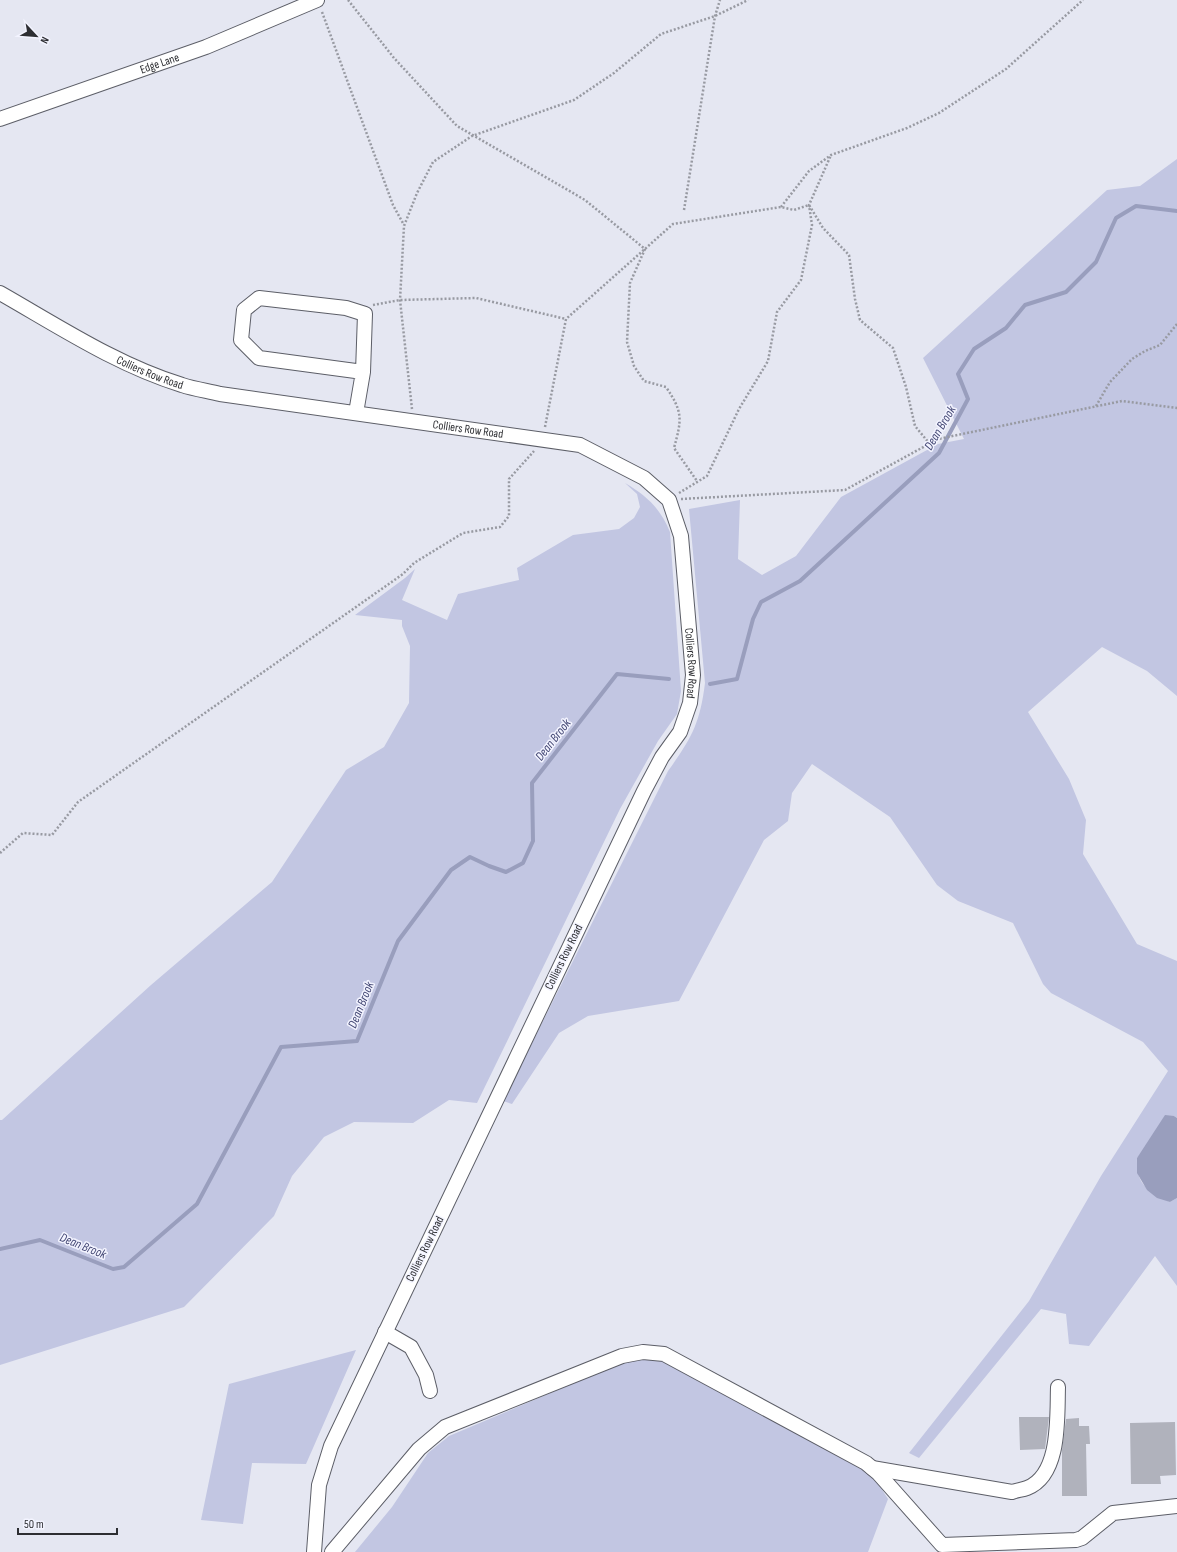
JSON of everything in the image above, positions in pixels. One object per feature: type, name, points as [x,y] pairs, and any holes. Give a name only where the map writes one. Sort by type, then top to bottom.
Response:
[{"type":"street","name":"Edge Lane","points":[[0,119],[206,47],[318,4]]},
{"type":"street","name":"Colliers Row Road","points":[[0,294],[90,344],[139,368],[182,385],[220,394],[580,445],[644,478],[669,500],[681,536],[693,675],[690,703],[680,732],[662,757],[644,791],[331,1446],[319,1485],[314,1552]]},
{"type":"street","points":[[356,413],[363,372],[364,314],[346,308],[259,298],[244,310],[241,340],[259,358],[363,372]]},
{"type":"street","points":[[385,1332],[411,1347],[426,1375],[430,1391]]},
{"type":"street","points":[[332,1552],[419,1449],[445,1427],[622,1356],[642,1352],[664,1354],[866,1463],[942,1545],[1076,1540],[1082,1538],[1112,1514],[1177,1506]]},
{"type":"street","points":[[872,1468],[1012,1492],[1028,1488],[1039,1479],[1049,1465],[1053,1454],[1056,1441],[1058,1387]]},
{"type":"path","points":[[348,0],[394,58],[457,126],[585,200],[645,249]]},
{"type":"path","points":[[684,210],[715,16],[720,0]]},
{"type":"path","points":[[414,421],[400,300],[404,226],[417,193],[433,162],[472,136],[574,100],[614,73],[661,34],[715,16],[748,0]]},
{"type":"path","points":[[782,207],[809,171],[831,155],[906,128],[939,113],[1006,68],[1083,0]]},
{"type":"path","points":[[318,4],[393,205],[404,226]]},
{"type":"path","points":[[669,500],[707,476],[739,409],[768,361],[777,312],[801,280],[812,225],[810,205],[831,155]]},
{"type":"path","points":[[0,853],[23,833],[52,835],[78,802],[403,574],[414,563],[463,533],[500,527],[509,516],[509,479],[543,439],[566,319],[673,224],[782,207],[794,210],[810,205]]},
{"type":"path","points":[[810,205],[823,228],[849,255],[855,299],[860,320],[893,348],[906,387],[915,426],[929,443]]},
{"type":"path","points":[[645,249],[630,283],[627,342],[634,366],[644,381],[666,387],[677,403],[680,422],[674,448],[697,481]]},
{"type":"path","points":[[372,305],[400,300],[476,298],[566,319]]},
{"type":"path","points":[[1095,406],[1110,382],[1132,359],[1145,350],[1160,345],[1177,324]]},
{"type":"path","points":[[669,500],[845,490],[929,443],[958,434],[1122,401],[1177,408]]},
{"type":"shaded area","points":[[1177,159],[1177,696],[1147,671],[1102,647],[1028,712],[1069,779],[1086,820],[1083,854],[1137,944],[1177,961],[1177,1118],[1174,1116],[1137,1158],[1137,1167],[1141,1181],[1155,1194],[1170,1202],[1177,1198],[1177,1286],[1155,1256],[1089,1346],[1069,1344],[1066,1314],[1041,1309],[919,1458],[909,1453],[1029,1301],[1101,1176],[1168,1071],[1143,1042],[1051,993],[1043,984],[1013,923],[958,901],[937,885],[890,817],[812,764],[792,793],[788,821],[764,840],[679,1001],[588,1016],[559,1033],[512,1104],[503,1101],[668,771],[683,750],[697,720],[705,683],[689,509],[740,500],[738,559],[762,575],[796,556],[841,497],[938,444],[964,439],[923,358],[1107,190],[1140,186]]},
{"type":"shaded area","points":[[625,483],[652,503],[662,516],[670,532],[681,691],[677,714],[658,741],[620,809],[477,1103],[449,1100],[413,1123],[354,1122],[324,1137],[292,1176],[274,1216],[184,1307],[0,1365],[0,1120],[2,1120],[151,985],[272,882],[346,770],[384,747],[409,703],[410,646],[402,626],[402,620],[355,615],[415,569],[402,600],[447,620],[458,594],[519,580],[517,568],[573,535],[619,529],[634,518],[640,507],[637,494]]},
{"type":"shaded area","points":[[1165,1115],[1174,1116],[1177,1118],[1177,1198],[1170,1202],[1157,1198],[1147,1190],[1137,1173],[1137,1158]]},
{"type":"shaded area","points":[[356,1350],[306,1464],[252,1463],[243,1524],[201,1520],[229,1384]]},
{"type":"shaded area","points":[[642,1357],[664,1360],[860,1465],[874,1477],[888,1499],[868,1552],[355,1552],[392,1507],[428,1453],[449,1436],[626,1361]]},
{"type":"building","points":[[1019,1417],[1049,1417],[1045,1449],[1020,1450]]},
{"type":"building","points":[[1079,1418],[1079,1426],[1089,1426],[1090,1444],[1086,1444],[1087,1496],[1062,1496],[1062,1450],[1066,1419]]},
{"type":"building","points":[[1175,1422],[1176,1475],[1160,1476],[1161,1484],[1131,1484],[1130,1423]]},
{"type":"waterway","name":"Dean Brook","points":[[710,684],[737,679],[753,619],[761,602],[800,581],[939,453],[968,399],[958,374],[974,349],[1006,328],[1025,305],[1066,292],[1096,262],[1116,218],[1136,206],[1177,211]]},
{"type":"waterway","name":"Dean Brook","points":[[0,1249],[40,1240],[113,1269],[124,1267],[197,1204],[281,1047],[357,1041],[398,941],[451,870],[470,857],[506,872],[523,863],[533,841],[532,783],[617,674],[669,679]]}]
